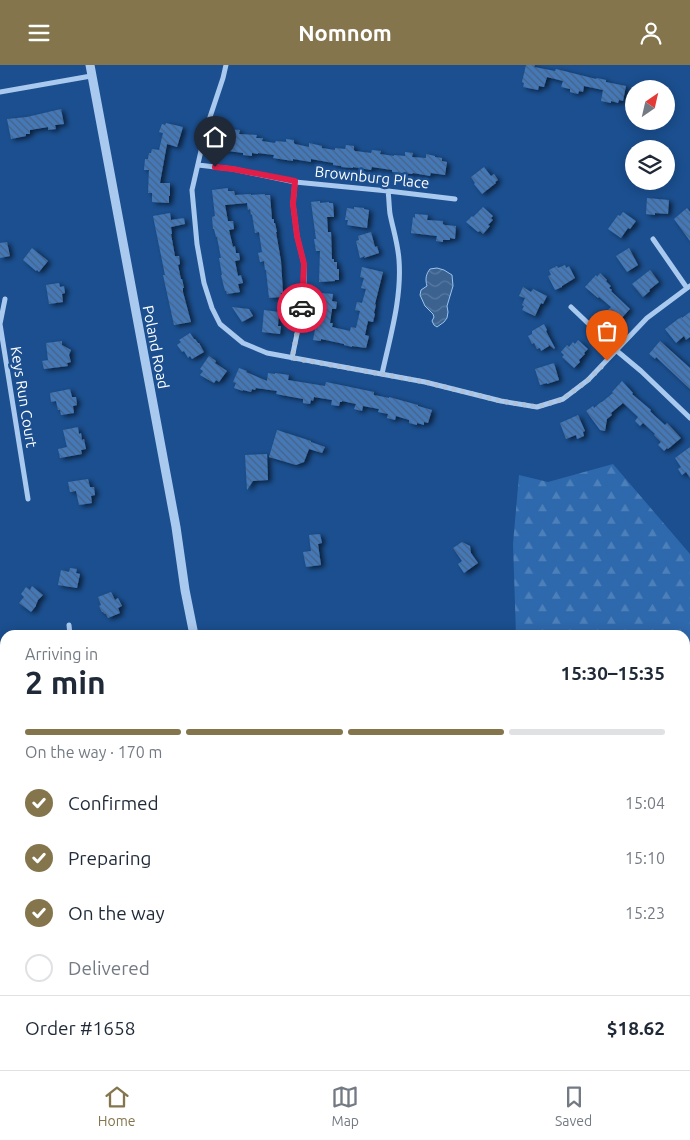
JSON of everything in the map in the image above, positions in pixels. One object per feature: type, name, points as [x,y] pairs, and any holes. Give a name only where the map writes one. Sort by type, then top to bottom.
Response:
[{"type":"street","name":"Poland Road","points":[[90,65],[193,630]]},
{"type":"street","points":[[226,65],[206,129],[192,189],[196,244],[204,283],[220,325],[243,343],[267,353],[425,382],[501,401],[537,407],[563,399],[588,380],[647,319],[688,287],[652,239]]},
{"type":"street","points":[[0,92],[91,76]]},
{"type":"street","name":"Brownburg Place","points":[[198,165],[233,169],[295,181],[455,199]]},
{"type":"street","points":[[292,358],[303,305],[304,281],[304,264],[297,236],[293,204],[295,181]]},
{"type":"street","points":[[382,374],[395,315],[400,277],[388,191]]},
{"type":"street","name":"Keys Run Court","points":[[0,304],[5,299],[0,324],[28,499]]},
{"type":"street","points":[[571,307],[690,419]]},
{"type":"street","points":[[68,625],[69,630]]},
{"type":"green space","points":[[613,464],[690,554],[690,630],[516,630],[513,544],[519,475],[548,482]]},
{"type":"water","points":[[437,268],[452,275],[453,286],[447,306],[447,318],[437,327],[432,321],[433,314],[425,306],[420,295],[421,290],[427,286],[426,279],[430,269]]},
{"type":"building","points":[[526,65],[535,65],[534,67],[555,71],[556,69],[606,80],[606,82],[625,86],[625,91],[623,101],[619,100],[618,103],[611,101],[611,103],[601,101],[603,90],[584,86],[583,92],[579,91],[578,94],[570,92],[570,89],[561,87],[563,81],[547,77],[544,87],[539,86],[538,90],[523,87],[524,83],[522,82]]},
{"type":"building","points":[[61,109],[64,124],[55,125],[56,129],[48,130],[48,127],[30,130],[30,134],[26,134],[26,136],[11,139],[7,119],[27,117]]},
{"type":"building","points":[[166,123],[183,127],[177,147],[167,144],[160,183],[170,183],[169,203],[152,202],[152,193],[148,193],[149,170],[144,170],[145,159],[148,159],[152,149],[159,150],[163,133],[159,132],[162,124],[165,125]]},
{"type":"building","points":[[225,129],[240,130],[239,134],[257,135],[256,138],[263,138],[262,141],[275,143],[276,141],[286,142],[286,139],[294,140],[295,144],[309,147],[309,143],[335,150],[335,148],[345,149],[346,145],[354,146],[355,151],[371,153],[372,150],[381,151],[380,154],[394,156],[405,156],[405,152],[413,153],[412,157],[426,158],[426,154],[442,158],[442,161],[447,162],[445,175],[431,173],[430,176],[392,172],[392,170],[372,167],[371,170],[341,167],[333,165],[333,163],[311,159],[311,162],[293,159],[293,161],[273,158],[274,155],[258,153],[252,153],[252,156],[243,155],[243,153],[221,150]]},
{"type":"building","points":[[484,167],[491,176],[494,174],[498,180],[482,194],[471,177]]},
{"type":"building","points":[[228,188],[228,191],[234,191],[235,195],[270,195],[272,219],[274,219],[277,232],[281,261],[283,293],[281,293],[281,297],[269,298],[264,261],[260,262],[258,253],[262,252],[259,232],[255,233],[252,214],[250,209],[248,210],[247,203],[225,205],[228,221],[233,221],[234,229],[229,230],[233,247],[235,246],[236,253],[239,253],[240,260],[235,261],[238,276],[241,275],[243,283],[238,284],[240,292],[227,294],[225,291],[221,275],[219,258],[221,258],[217,237],[213,229],[212,217],[215,216],[212,190]]},
{"type":"building","points":[[647,198],[669,200],[668,214],[646,214]]},
{"type":"building","points":[[320,201],[320,203],[333,203],[334,217],[327,217],[328,232],[331,232],[332,259],[334,259],[334,262],[337,262],[337,269],[339,269],[339,280],[335,281],[319,282],[320,251],[316,251],[311,202]]},
{"type":"building","points":[[354,207],[369,210],[367,228],[347,225],[348,220],[345,220],[347,208],[354,209]]},
{"type":"building","points":[[483,207],[493,216],[491,218],[493,220],[483,234],[466,222]]},
{"type":"building","points":[[687,208],[690,212],[690,241],[674,219]]},
{"type":"building","points":[[623,212],[636,221],[621,238],[608,229],[618,215],[620,216]]},
{"type":"building","points":[[170,213],[171,220],[184,218],[185,224],[171,227],[171,234],[175,256],[179,256],[180,264],[178,265],[191,322],[174,325],[153,216]]},
{"type":"building","points":[[415,214],[428,215],[427,220],[443,221],[445,225],[456,226],[455,239],[450,238],[450,240],[443,240],[443,242],[436,241],[437,236],[411,233]]},
{"type":"building","points":[[371,232],[375,247],[377,246],[379,253],[360,258],[356,241],[359,240],[358,236]]},
{"type":"building","points":[[7,242],[10,256],[0,258],[0,243]]},
{"type":"building","points":[[32,248],[48,261],[39,272],[23,260]]},
{"type":"building","points":[[629,248],[638,265],[627,272],[616,256]]},
{"type":"building","points":[[565,265],[566,268],[569,266],[575,278],[555,290],[548,276],[551,275],[549,270]]},
{"type":"building","points":[[362,267],[383,272],[375,304],[373,322],[368,321],[365,335],[369,336],[366,348],[352,347],[321,339],[321,341],[313,340],[321,293],[333,294],[332,301],[337,302],[336,309],[332,309],[330,323],[333,323],[332,327],[350,331],[351,327],[356,328],[360,311],[355,310],[357,302],[362,303],[366,289],[361,288],[364,278],[360,277]]},
{"type":"building","points":[[650,270],[659,282],[643,297],[632,284]]},
{"type":"building","points":[[600,273],[611,286],[609,288],[611,291],[630,309],[617,323],[606,312],[611,307],[585,287]]},
{"type":"building","points":[[59,283],[60,287],[64,286],[63,302],[49,304],[46,285]]},
{"type":"building","points":[[523,287],[531,292],[533,289],[547,296],[543,304],[541,303],[535,316],[522,310],[525,298],[519,296]]},
{"type":"building","points":[[232,307],[249,309],[253,316],[242,322]]},
{"type":"building","points":[[264,310],[279,312],[278,326],[281,326],[280,334],[262,332]]},
{"type":"building","points":[[690,312],[690,337],[686,340],[684,336],[676,343],[665,329]]},
{"type":"building","points":[[544,324],[555,348],[548,344],[549,346],[541,351],[540,348],[537,349],[534,343],[532,344],[528,336],[532,334],[532,331]]},
{"type":"building","points":[[190,333],[204,352],[192,359],[190,356],[188,358],[177,345],[181,342],[179,340]]},
{"type":"building","points":[[578,340],[588,349],[574,368],[562,357],[564,355],[561,352],[567,345],[569,347]]},
{"type":"building","points":[[62,341],[62,345],[71,350],[69,355],[71,362],[67,363],[68,366],[44,369],[42,361],[48,360],[46,343]]},
{"type":"building","points":[[660,341],[690,368],[690,389],[656,357],[655,359],[649,354]]},
{"type":"building","points":[[209,356],[216,361],[215,363],[227,371],[219,382],[216,380],[214,383],[200,375],[203,371],[200,369]]},
{"type":"building","points":[[554,363],[559,380],[540,385],[535,369]]},
{"type":"building","points":[[239,368],[267,381],[268,373],[289,375],[288,380],[325,386],[326,382],[374,392],[374,395],[389,397],[432,410],[428,423],[424,422],[424,425],[417,423],[417,425],[396,416],[395,420],[387,418],[388,414],[378,412],[379,409],[363,406],[362,411],[354,409],[356,404],[342,401],[339,406],[331,405],[332,400],[314,397],[310,404],[303,403],[303,399],[276,394],[277,391],[256,388],[255,390],[252,389],[251,392],[243,391],[234,388],[236,383],[233,382]]},
{"type":"building","points":[[622,381],[632,394],[665,425],[667,423],[681,438],[668,449],[664,451],[658,445],[661,442],[655,434],[643,423],[640,426],[635,421],[638,417],[623,403],[607,419],[605,431],[600,430],[586,411],[593,406],[594,408],[613,393]]},
{"type":"building","points":[[70,389],[72,397],[76,397],[77,405],[73,406],[74,413],[61,415],[56,401],[51,402],[50,393]]},
{"type":"building","points":[[578,415],[585,431],[583,432],[584,436],[577,439],[576,435],[566,439],[560,423]]},
{"type":"building","points":[[78,427],[82,440],[84,439],[86,449],[81,450],[82,454],[60,458],[58,449],[67,447],[63,430]]},
{"type":"building","points":[[277,430],[325,447],[322,453],[309,449],[304,462],[296,465],[269,457]]},
{"type":"building","points":[[690,447],[690,478],[686,472],[682,475],[678,469],[681,467],[675,458]]},
{"type":"building","points":[[267,454],[268,480],[253,481],[247,490],[245,455]]},
{"type":"building","points":[[88,479],[90,487],[94,487],[95,495],[91,496],[92,503],[79,505],[76,491],[70,492],[68,482]]},
{"type":"building","points":[[320,534],[322,543],[318,544],[321,565],[306,567],[303,552],[311,551],[309,535]]},
{"type":"building","points":[[462,542],[470,546],[471,553],[478,563],[464,573],[458,564],[462,561],[453,548]]},
{"type":"building","points":[[70,568],[77,569],[76,573],[80,574],[77,588],[58,585],[61,570],[69,572]]},
{"type":"building","points":[[32,586],[43,595],[31,612],[19,603],[24,597],[21,594],[26,587],[30,590]]},
{"type":"building","points":[[111,592],[115,600],[118,598],[122,606],[118,608],[120,613],[108,618],[99,606],[101,605],[98,597]]},
{"type":"way so far","points":[[302,308],[292,358],[425,382],[501,401],[537,407],[563,399],[588,380],[607,361]]},
{"type":"route","points":[[215,167],[295,181],[293,204],[297,236],[304,264],[302,308]]}]
